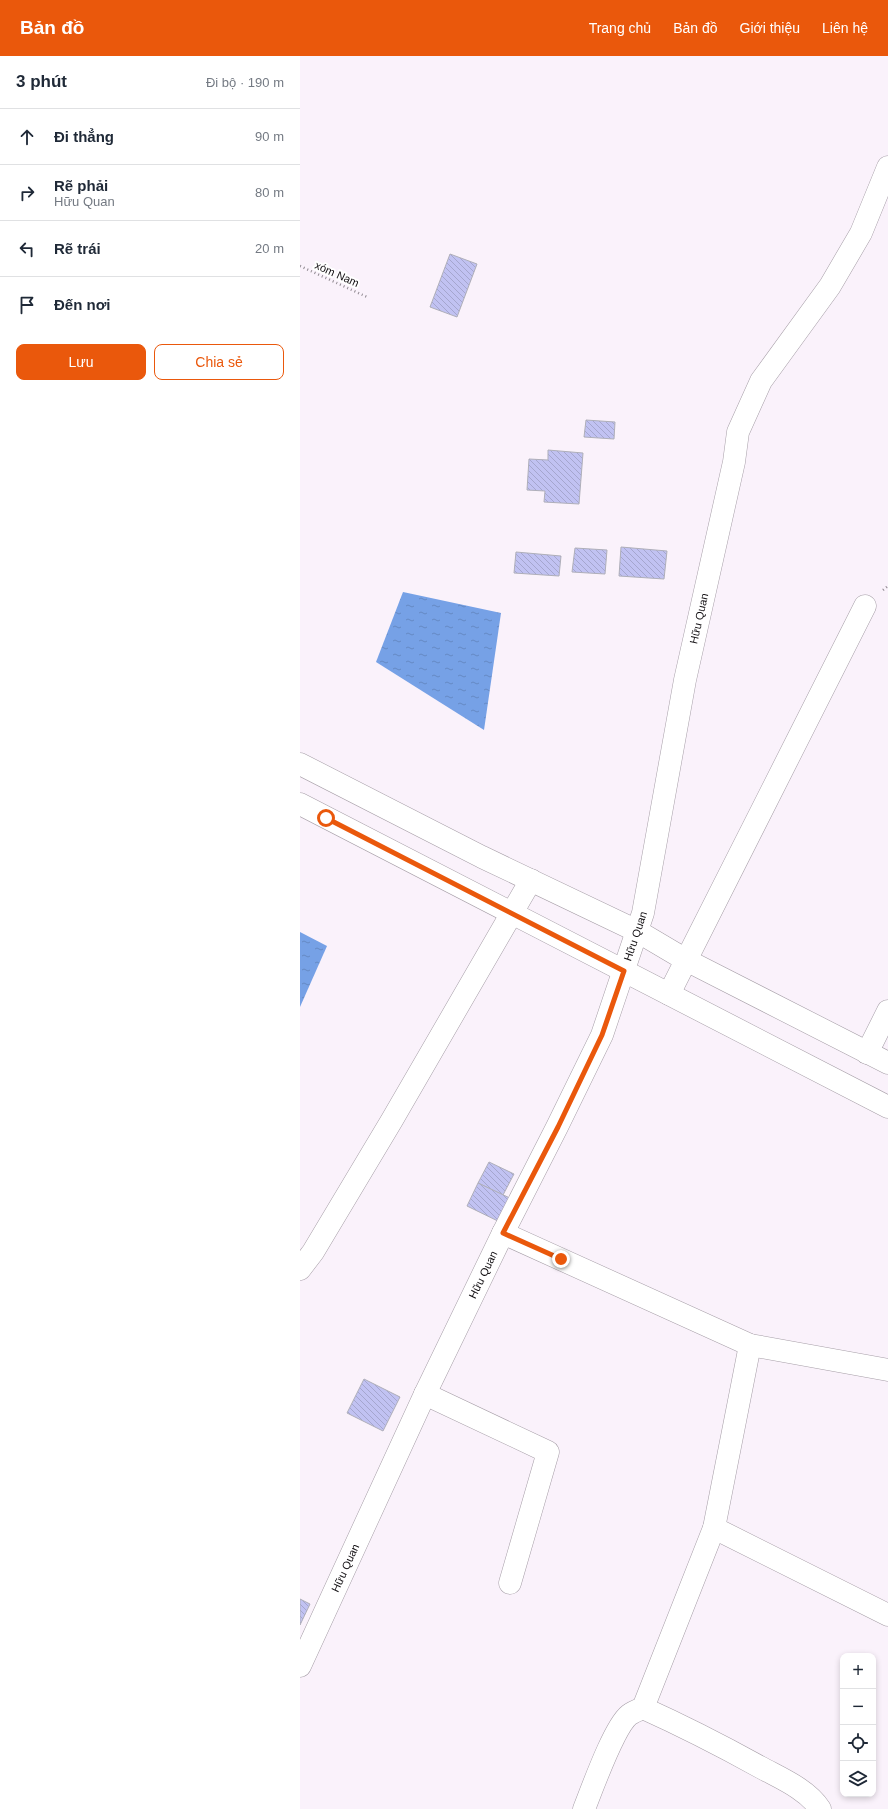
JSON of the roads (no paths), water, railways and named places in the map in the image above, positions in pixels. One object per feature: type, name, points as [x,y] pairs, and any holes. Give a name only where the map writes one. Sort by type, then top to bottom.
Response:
[{"type":"street","name":"Hữu Quan","points":[[300,1666],[425,1394],[503,1233],[558,1127],[602,1035],[643,913],[650,881],[685,680],[734,462],[738,432],[761,381],[830,286],[861,233],[888,167]]},
{"type":"street","points":[[669,994],[865,606]]},
{"type":"street","points":[[300,764],[482,858],[637,931],[686,960],[888,1063]]},
{"type":"street","points":[[300,804],[888,1107]]},
{"type":"street","points":[[300,1269],[313,1252],[384,1133],[513,913],[530,880]]},
{"type":"street","points":[[867,1053],[888,1011]]},
{"type":"street","points":[[503,1233],[750,1344],[888,1370]]},
{"type":"street","points":[[584,1809],[603,1761],[616,1735],[628,1716],[643,1708],[714,1528],[750,1344]]},
{"type":"street","points":[[425,1394],[548,1452],[510,1583]]},
{"type":"street","points":[[714,1528],[888,1615]]},
{"type":"street","points":[[643,1708],[730,1751],[795,1786],[815,1802],[820,1809]]},
{"type":"water","points":[[403,592],[501,613],[484,730],[376,662]]},
{"type":"water","points":[[300,932],[327,946],[300,1007]]}]
